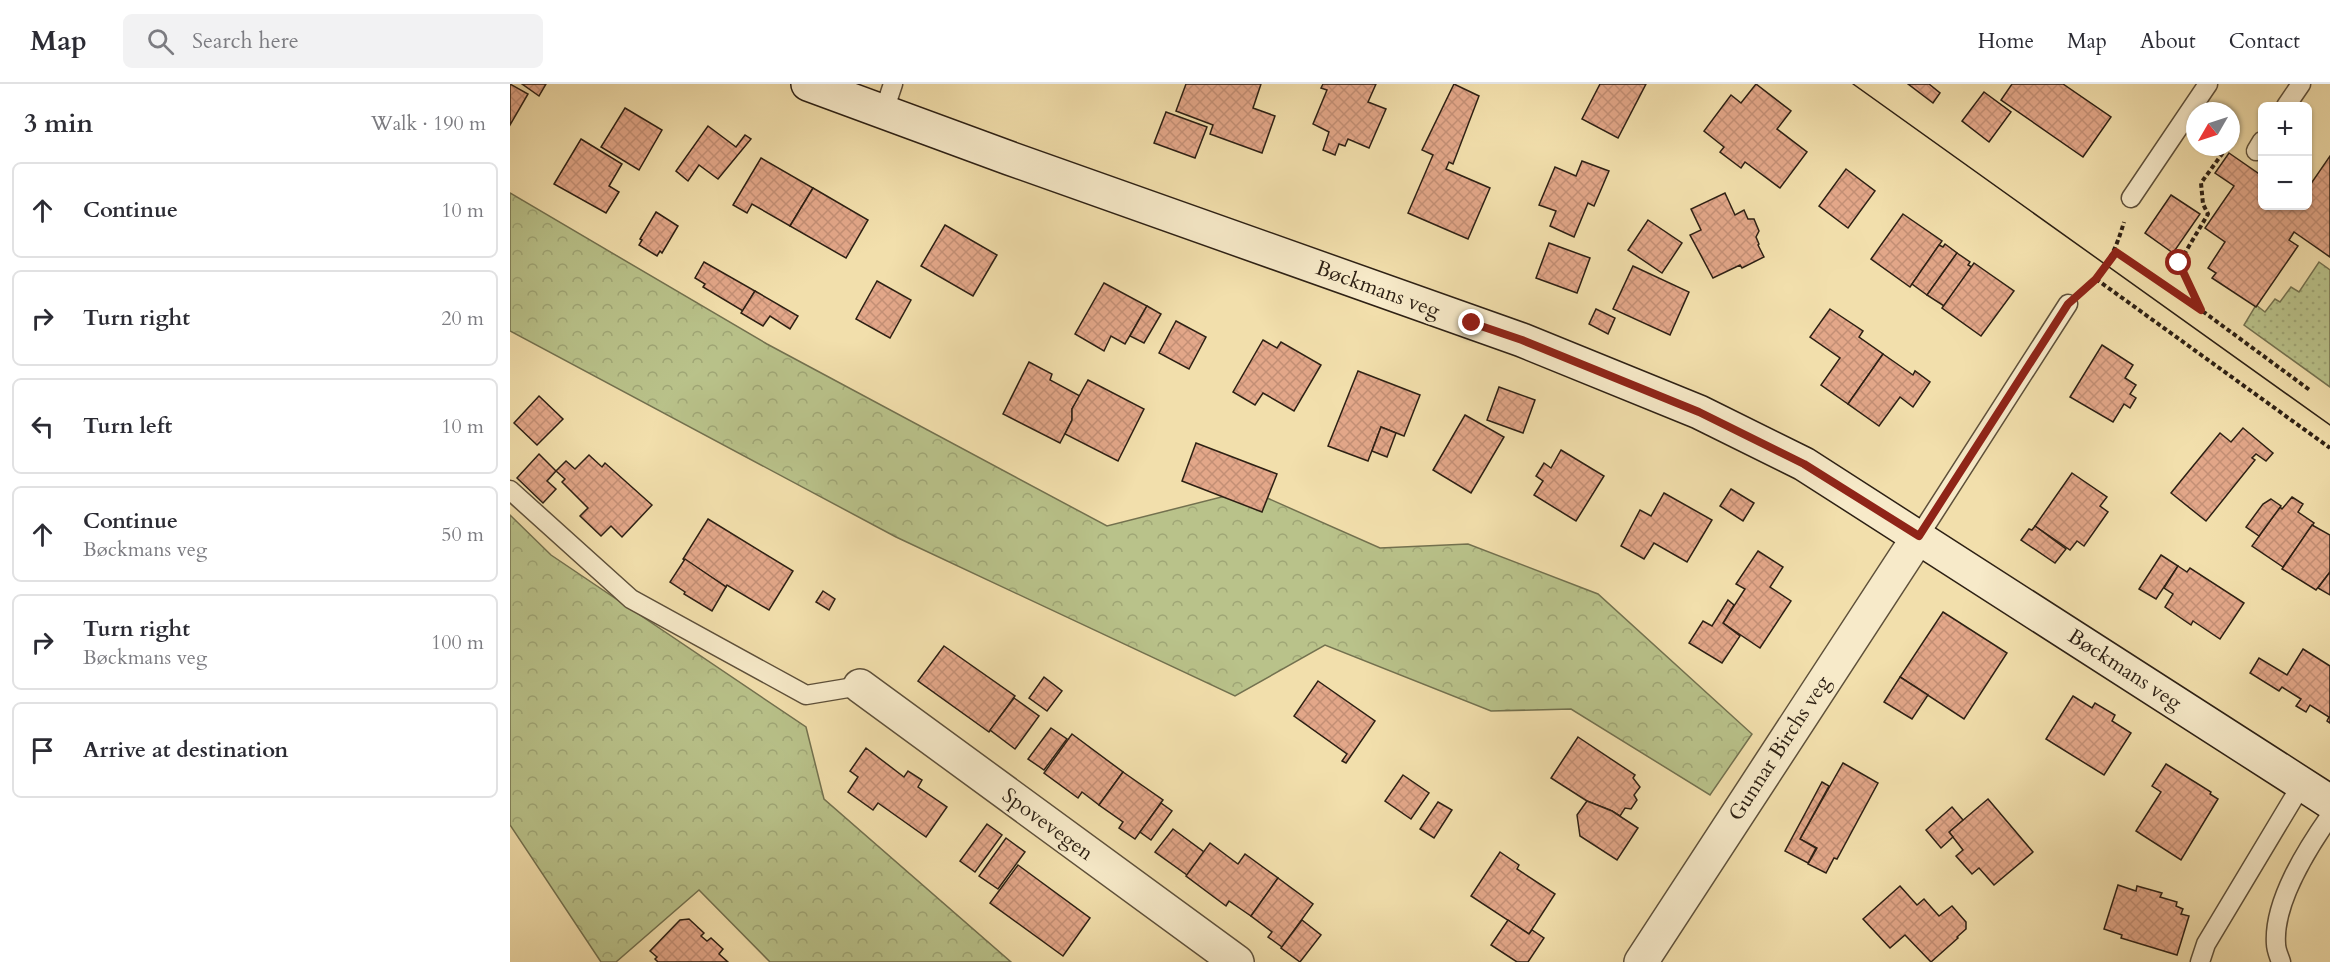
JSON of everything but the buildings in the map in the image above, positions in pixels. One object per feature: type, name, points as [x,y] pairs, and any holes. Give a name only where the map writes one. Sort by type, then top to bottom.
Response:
[{"type":"main road","name":"Bøckmans veg","points":[[808,84],[889,97],[1038,168],[1522,340],[1699,412],[1804,464],[2330,802]]},
{"type":"main road","name":"Gunnar Birchs veg","points":[[1641,962],[1919,536]]},
{"type":"main road","name":"Spovevegen","points":[[860,687],[1237,962]]},
{"type":"lane","points":[[2131,198],[2208,84]]},
{"type":"lane","points":[[2289,102],[2301,84]]},
{"type":"lane","points":[[1919,536],[2068,304]]},
{"type":"lane","points":[[510,490],[631,599],[806,695],[860,687]]},
{"type":"lane","points":[[2200,962],[2206,944],[2302,784]]},
{"type":"lane","points":[[2281,962],[2276,945],[2277,921],[2289,886],[2330,816]]},
{"type":"path","points":[[2201,310],[2179,263],[2208,214],[2203,204],[2201,183],[2220,156]]},
{"type":"path","points":[[2068,304],[2096,279],[2116,252],[2131,198]]},
{"type":"path","points":[[2116,252],[2201,310],[2311,391]]},
{"type":"path","points":[[2096,279],[2330,448]]},
{"type":"green space","points":[[510,193],[767,344],[1107,526],[1249,490],[1380,548],[1468,544],[1598,594],[1752,734],[1710,795],[1571,709],[1491,711],[1325,645],[1235,696],[896,537],[510,331]]},
{"type":"green space","points":[[2319,262],[2330,270],[2330,387],[2244,325],[2256,305],[2265,312],[2275,299],[2280,302],[2291,287],[2299,292]]},
{"type":"green space","points":[[510,515],[551,555],[806,727],[824,799],[1011,962],[770,962],[699,890],[616,962],[601,962],[510,825]]},
{"type":"tram line","points":[[1853,84],[2330,425]]},
{"type":"route","points":[[1472,323],[1522,340],[1699,412],[1804,464],[1919,536],[2068,304],[2096,279],[2116,252],[2201,310],[2179,263]]}]
